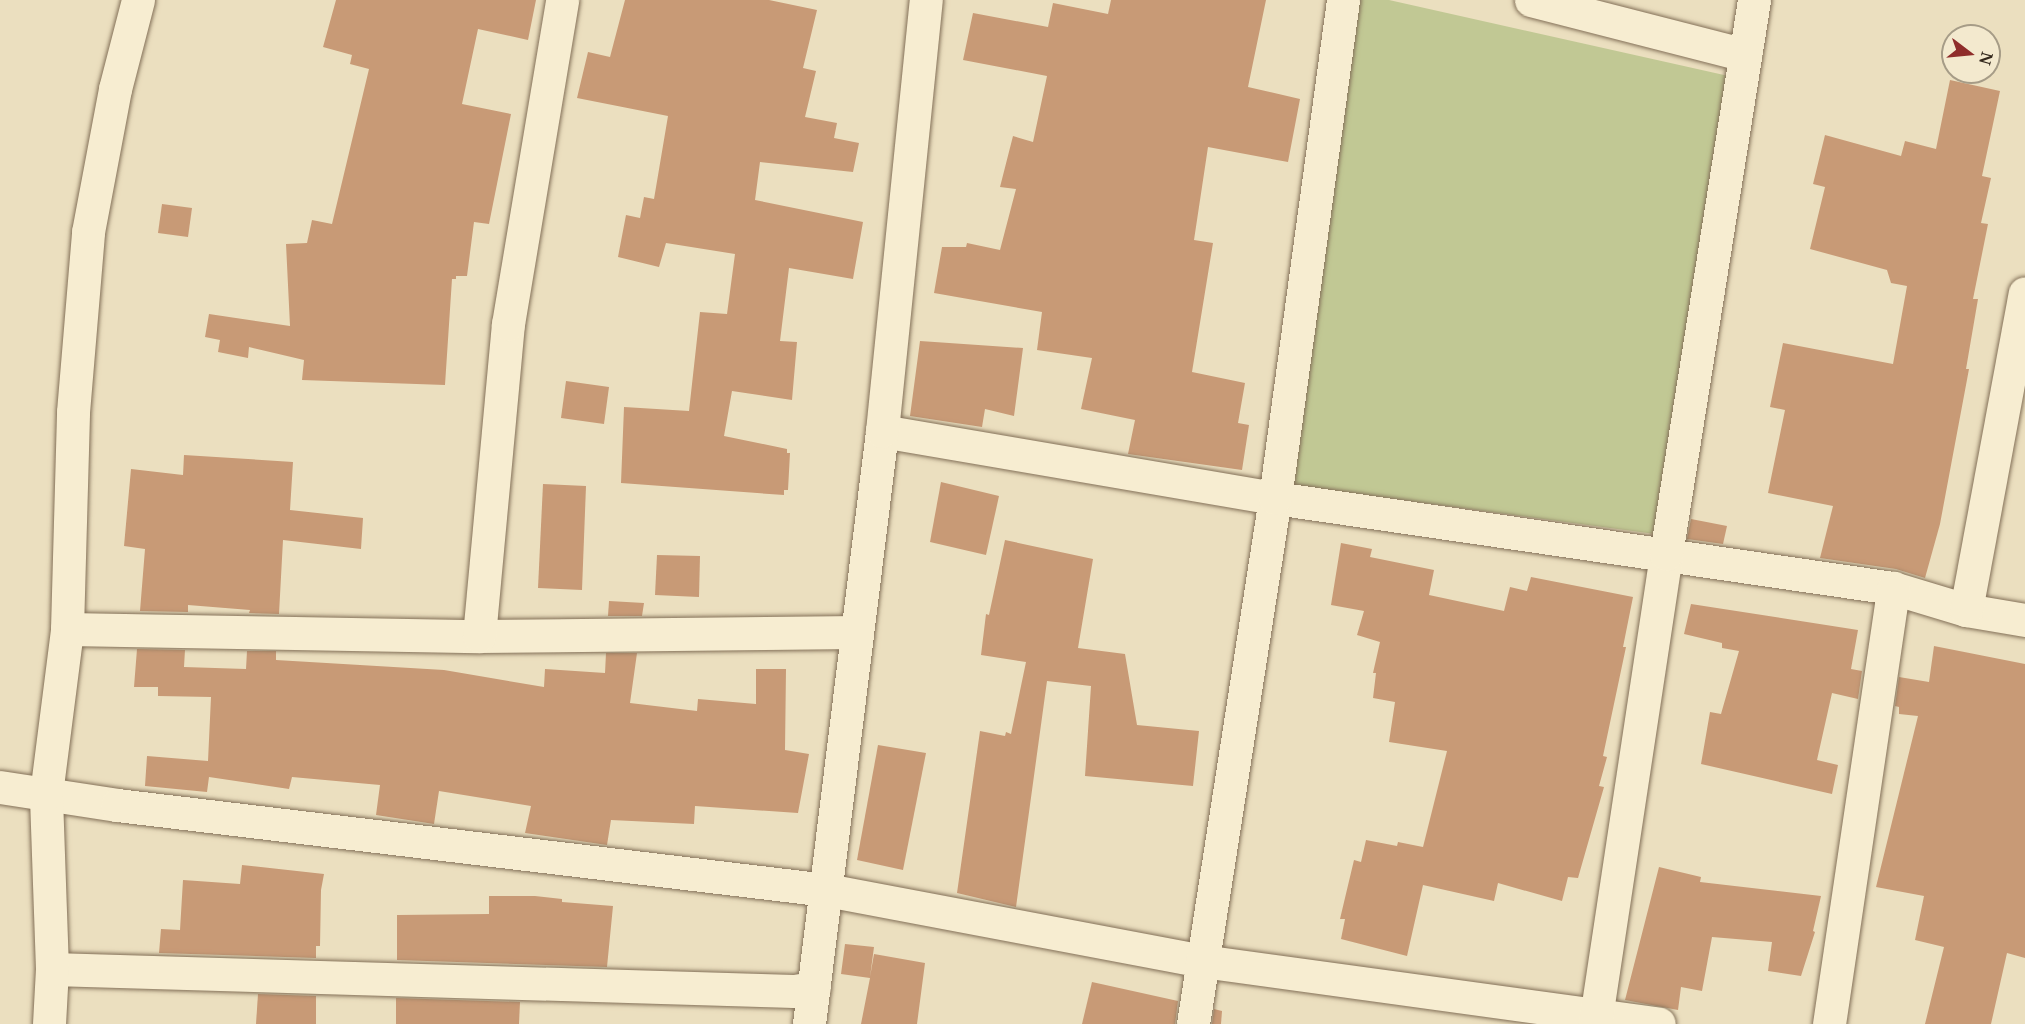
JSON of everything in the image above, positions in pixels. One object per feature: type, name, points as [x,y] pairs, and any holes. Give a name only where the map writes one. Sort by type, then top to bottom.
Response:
[{"type":"street","points":[[49,1024],[52,969],[46,794],[67,629],[73,412],[88,232],[116,89],[138,0]]},
{"type":"street","points":[[479,636],[508,324],[562,0]]},
{"type":"street","points":[[809,1024],[882,431],[926,0]]},
{"type":"street","points":[[1193,1024],[1275,498],[1343,0]]},
{"type":"street","points":[[1531,0],[1745,55]]},
{"type":"street","points":[[1595,1020],[1754,0]]},
{"type":"street","points":[[1966,610],[2025,293]]},
{"type":"street","points":[[882,431],[1275,498],[1893,588],[1966,610],[2025,620]]},
{"type":"street","points":[[1829,1024],[1893,588]]},
{"type":"street","points":[[67,629],[479,636],[857,632]]},
{"type":"street","points":[[0,787],[128,806],[827,890],[1202,961],[1595,1020],[1659,1024]]},
{"type":"street","points":[[52,969],[770,990],[814,988]]},
{"type":"green space","points":[[1357,0],[1389,0],[1733,77],[1655,534],[1290,485]]},
{"type":"building","points":[[336,0],[536,0],[528,40],[478,29],[462,104],[511,114],[489,224],[474,222],[467,276],[456,276],[456,279],[452,279],[445,385],[302,380],[304,360],[249,347],[248,358],[218,352],[220,340],[205,337],[209,314],[290,326],[286,244],[307,243],[312,220],[332,224],[369,69],[350,64],[352,55],[323,47]]},
{"type":"building","points":[[625,0],[769,0],[817,10],[803,68],[816,71],[805,117],[837,123],[834,138],[859,143],[853,172],[760,162],[755,200],[863,222],[853,279],[789,268],[780,341],[797,342],[792,400],[732,391],[724,436],[787,449],[787,453],[790,453],[788,490],[784,490],[784,495],[621,483],[624,407],[689,411],[700,312],[727,314],[735,254],[666,243],[659,267],[618,257],[626,215],[640,218],[644,197],[654,199],[668,116],[577,98],[588,52],[610,57]]},
{"type":"building","points":[[1111,0],[1266,0],[1248,87],[1300,99],[1288,162],[1208,147],[1194,240],[1213,243],[1192,372],[1245,383],[1238,423],[1249,425],[1242,470],[1128,454],[1135,420],[1081,409],[1092,358],[1037,350],[1042,312],[934,293],[942,247],[966,247],[967,243],[1000,250],[1016,189],[1000,187],[1013,136],[1033,142],[1047,76],[963,60],[973,13],[1048,27],[1053,3],[1108,14]]},
{"type":"building","points":[[1949,84],[1968,84],[2000,91],[1982,176],[1991,178],[1981,223],[1988,224],[1973,299],[1978,299],[1966,369],[1969,369],[1940,524],[1925,578],[1896,569],[1820,558],[1833,506],[1768,493],[1785,410],[1770,407],[1783,343],[1893,364],[1907,286],[1891,283],[1887,270],[1810,249],[1825,187],[1813,184],[1825,135],[1901,156],[1905,141],[1936,149]]},
{"type":"building","points":[[162,204],[192,208],[188,237],[158,233]]},
{"type":"building","points":[[920,341],[1023,348],[1014,416],[985,409],[982,427],[910,416]]},
{"type":"building","points":[[566,381],[609,387],[604,424],[561,418]]},
{"type":"building","points":[[184,455],[293,462],[290,510],[363,518],[361,549],[283,540],[279,614],[249,613],[250,610],[188,605],[188,612],[140,611],[145,549],[124,546],[131,469],[183,475]]},
{"type":"building","points":[[941,482],[999,496],[986,555],[930,542]]},
{"type":"building","points":[[543,484],[586,486],[582,590],[538,588]]},
{"type":"building","points":[[1691,519],[1727,526],[1723,544],[1687,539]]},
{"type":"building","points":[[1005,540],[1093,559],[1078,648],[1125,654],[1137,725],[1199,731],[1193,786],[1085,776],[1091,686],[1047,681],[1016,907],[957,893],[980,731],[1005,736],[1006,732],[1011,734],[1026,662],[981,655],[986,614],[989,615]]},
{"type":"building","points":[[1341,543],[1372,549],[1370,557],[1434,570],[1429,595],[1504,611],[1510,587],[1527,591],[1531,577],[1633,597],[1623,647],[1626,647],[1603,756],[1607,757],[1599,786],[1604,787],[1578,878],[1568,877],[1562,901],[1498,883],[1494,901],[1423,885],[1407,956],[1341,939],[1345,919],[1340,919],[1354,860],[1361,862],[1366,840],[1397,846],[1398,842],[1423,847],[1447,751],[1389,742],[1395,702],[1373,698],[1376,673],[1373,673],[1380,642],[1357,635],[1364,611],[1331,605]]},
{"type":"building","points":[[657,555],[700,556],[699,597],[655,595]]},
{"type":"building","points":[[609,601],[644,603],[642,616],[608,616]]},
{"type":"building","points":[[1691,604],[1858,630],[1851,669],[1862,671],[1858,699],[1832,693],[1817,760],[1838,765],[1832,794],[1701,764],[1710,712],[1721,714],[1739,651],[1722,648],[1722,643],[1684,634]]},
{"type":"building","points":[[1934,646],[2025,664],[2025,958],[2007,953],[1991,1024],[1925,1024],[1944,947],[1915,940],[1924,896],[1876,887],[1918,716],[1899,714],[1899,707],[1895,706],[1899,677],[1929,682]]},
{"type":"building","points":[[137,649],[185,650],[184,667],[246,669],[247,651],[276,651],[276,660],[444,670],[544,687],[545,669],[605,673],[606,653],[637,653],[630,703],[697,711],[698,699],[756,704],[756,669],[786,669],[785,750],[809,754],[798,813],[695,806],[694,824],[611,820],[607,845],[525,833],[531,806],[439,791],[434,824],[376,815],[380,785],[292,777],[289,789],[209,777],[207,792],[145,786],[147,756],[208,761],[211,697],[158,696],[158,687],[134,687]]},
{"type":"building","points":[[878,745],[926,753],[903,870],[857,860]]},
{"type":"building","points":[[242,865],[324,874],[321,890],[320,946],[316,946],[316,958],[159,953],[161,929],[180,930],[183,880],[240,884]]},
{"type":"building","points":[[1659,867],[1701,877],[1700,882],[1821,896],[1813,931],[1815,932],[1801,976],[1768,971],[1772,942],[1712,937],[1702,991],[1681,987],[1678,1010],[1625,1000]]},
{"type":"building","points":[[489,896],[535,896],[562,899],[562,902],[613,906],[607,967],[397,960],[397,915],[489,914]]},
{"type":"building","points":[[845,944],[874,947],[870,977],[874,954],[925,963],[917,1024],[861,1024],[870,978],[841,974]]},
{"type":"building","points":[[1092,982],[1178,1001],[1175,1024],[1082,1024]]},
{"type":"building","points":[[258,994],[316,996],[316,1024],[256,1024]]},
{"type":"building","points":[[396,998],[520,1002],[519,1024],[396,1024]]},
{"type":"building","points":[[1214,1009],[1222,1011],[1221,1024],[1212,1024]]}]
